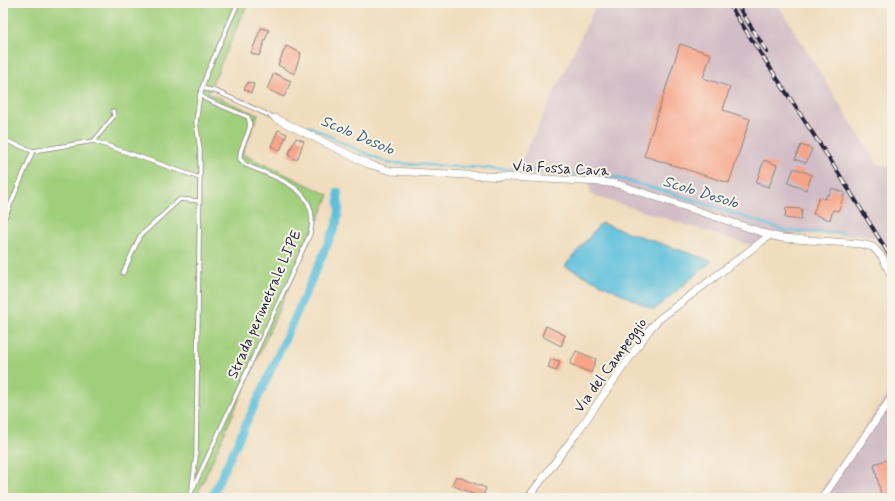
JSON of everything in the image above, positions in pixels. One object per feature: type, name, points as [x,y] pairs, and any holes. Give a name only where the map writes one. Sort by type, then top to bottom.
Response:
[{"type":"street","name":"Via Fossa Cava","points":[[275,118],[368,164],[382,169],[409,173],[617,184],[782,238],[861,244],[872,247],[882,257],[892,277]]},
{"type":"street","name":"Via del Campeggio","points":[[528,498],[576,434],[649,330],[658,320],[770,235]]},
{"type":"street","points":[[825,497],[892,397]]},
{"type":"lane","name":"Strada perimetrale LIPE","points":[[190,497],[196,456],[200,150],[196,122],[202,88],[207,72],[238,3]]},
{"type":"lane","name":"Strada perimetrale LIPE","points":[[190,497],[310,234],[312,222],[309,203],[294,187],[246,165],[240,159],[241,151],[250,126],[248,118],[206,99],[201,95],[202,88]]},
{"type":"lane","points":[[202,88],[218,92],[275,118]]},
{"type":"lane","points":[[94,141],[114,116],[113,111]]},
{"type":"lane","points":[[4,140],[33,151],[94,141],[200,178]]},
{"type":"lane","points":[[3,222],[33,151]]},
{"type":"lane","points":[[123,273],[140,236],[180,199],[200,201]]},
{"type":"lane","points":[[838,498],[840,496],[846,498]]},
{"type":"shaded area","points":[[597,3],[777,3],[877,164],[892,167],[892,268],[876,237],[865,235],[786,234],[782,240],[771,239],[757,242],[753,246],[591,195],[588,178],[520,175],[522,160]]},
{"type":"shaded area","points":[[892,388],[892,498],[816,498]]},
{"type":"green space","points":[[3,3],[248,3],[208,93],[258,115],[242,154],[329,195],[196,498],[3,498]]},
{"type":"water","points":[[601,223],[712,261],[654,310],[565,266]]},
{"type":"building","points":[[261,28],[269,30],[259,56],[251,53]]},
{"type":"building","points":[[680,44],[711,54],[703,78],[730,87],[723,110],[750,119],[729,183],[644,156]]},
{"type":"building","points":[[286,46],[301,53],[294,74],[278,65]]},
{"type":"building","points":[[274,73],[291,81],[284,97],[267,89]]},
{"type":"building","points":[[248,82],[254,84],[251,93],[244,89]]},
{"type":"building","points":[[278,130],[287,134],[280,151],[271,146]]},
{"type":"building","points":[[296,138],[304,141],[297,160],[288,155]]},
{"type":"building","points":[[801,145],[812,149],[806,163],[795,159]]},
{"type":"building","points":[[764,160],[777,165],[769,187],[756,183]]},
{"type":"building","points":[[794,168],[812,175],[806,190],[788,183]]},
{"type":"building","points":[[832,188],[845,193],[838,211],[833,210],[830,220],[813,214],[819,197],[825,199],[827,194],[829,195]]},
{"type":"building","points":[[786,208],[802,209],[801,220],[785,218]]},
{"type":"building","points":[[546,326],[565,335],[561,346],[542,336]]},
{"type":"building","points":[[576,351],[596,359],[591,373],[570,364]]},
{"type":"building","points":[[551,359],[560,361],[556,371],[548,368]]},
{"type":"building","points":[[892,431],[892,445],[890,446],[887,433]]},
{"type":"building","points":[[892,458],[892,492],[881,495],[874,464]]},
{"type":"building","points":[[456,476],[486,488],[482,498],[452,485]]},
{"type":"waterway","name":"Scolo Dosolo","points":[[309,126],[388,163],[541,171]]},
{"type":"waterway","name":"Scolo Dosolo","points":[[551,172],[610,176],[675,194],[787,231],[843,233]]},
{"type":"waterway","points":[[211,498],[270,373],[337,223],[339,210],[338,192]]},
{"type":"railway","points":[[728,3],[836,169],[892,259]]},
{"type":"railway","points":[[736,3],[767,52]]}]
